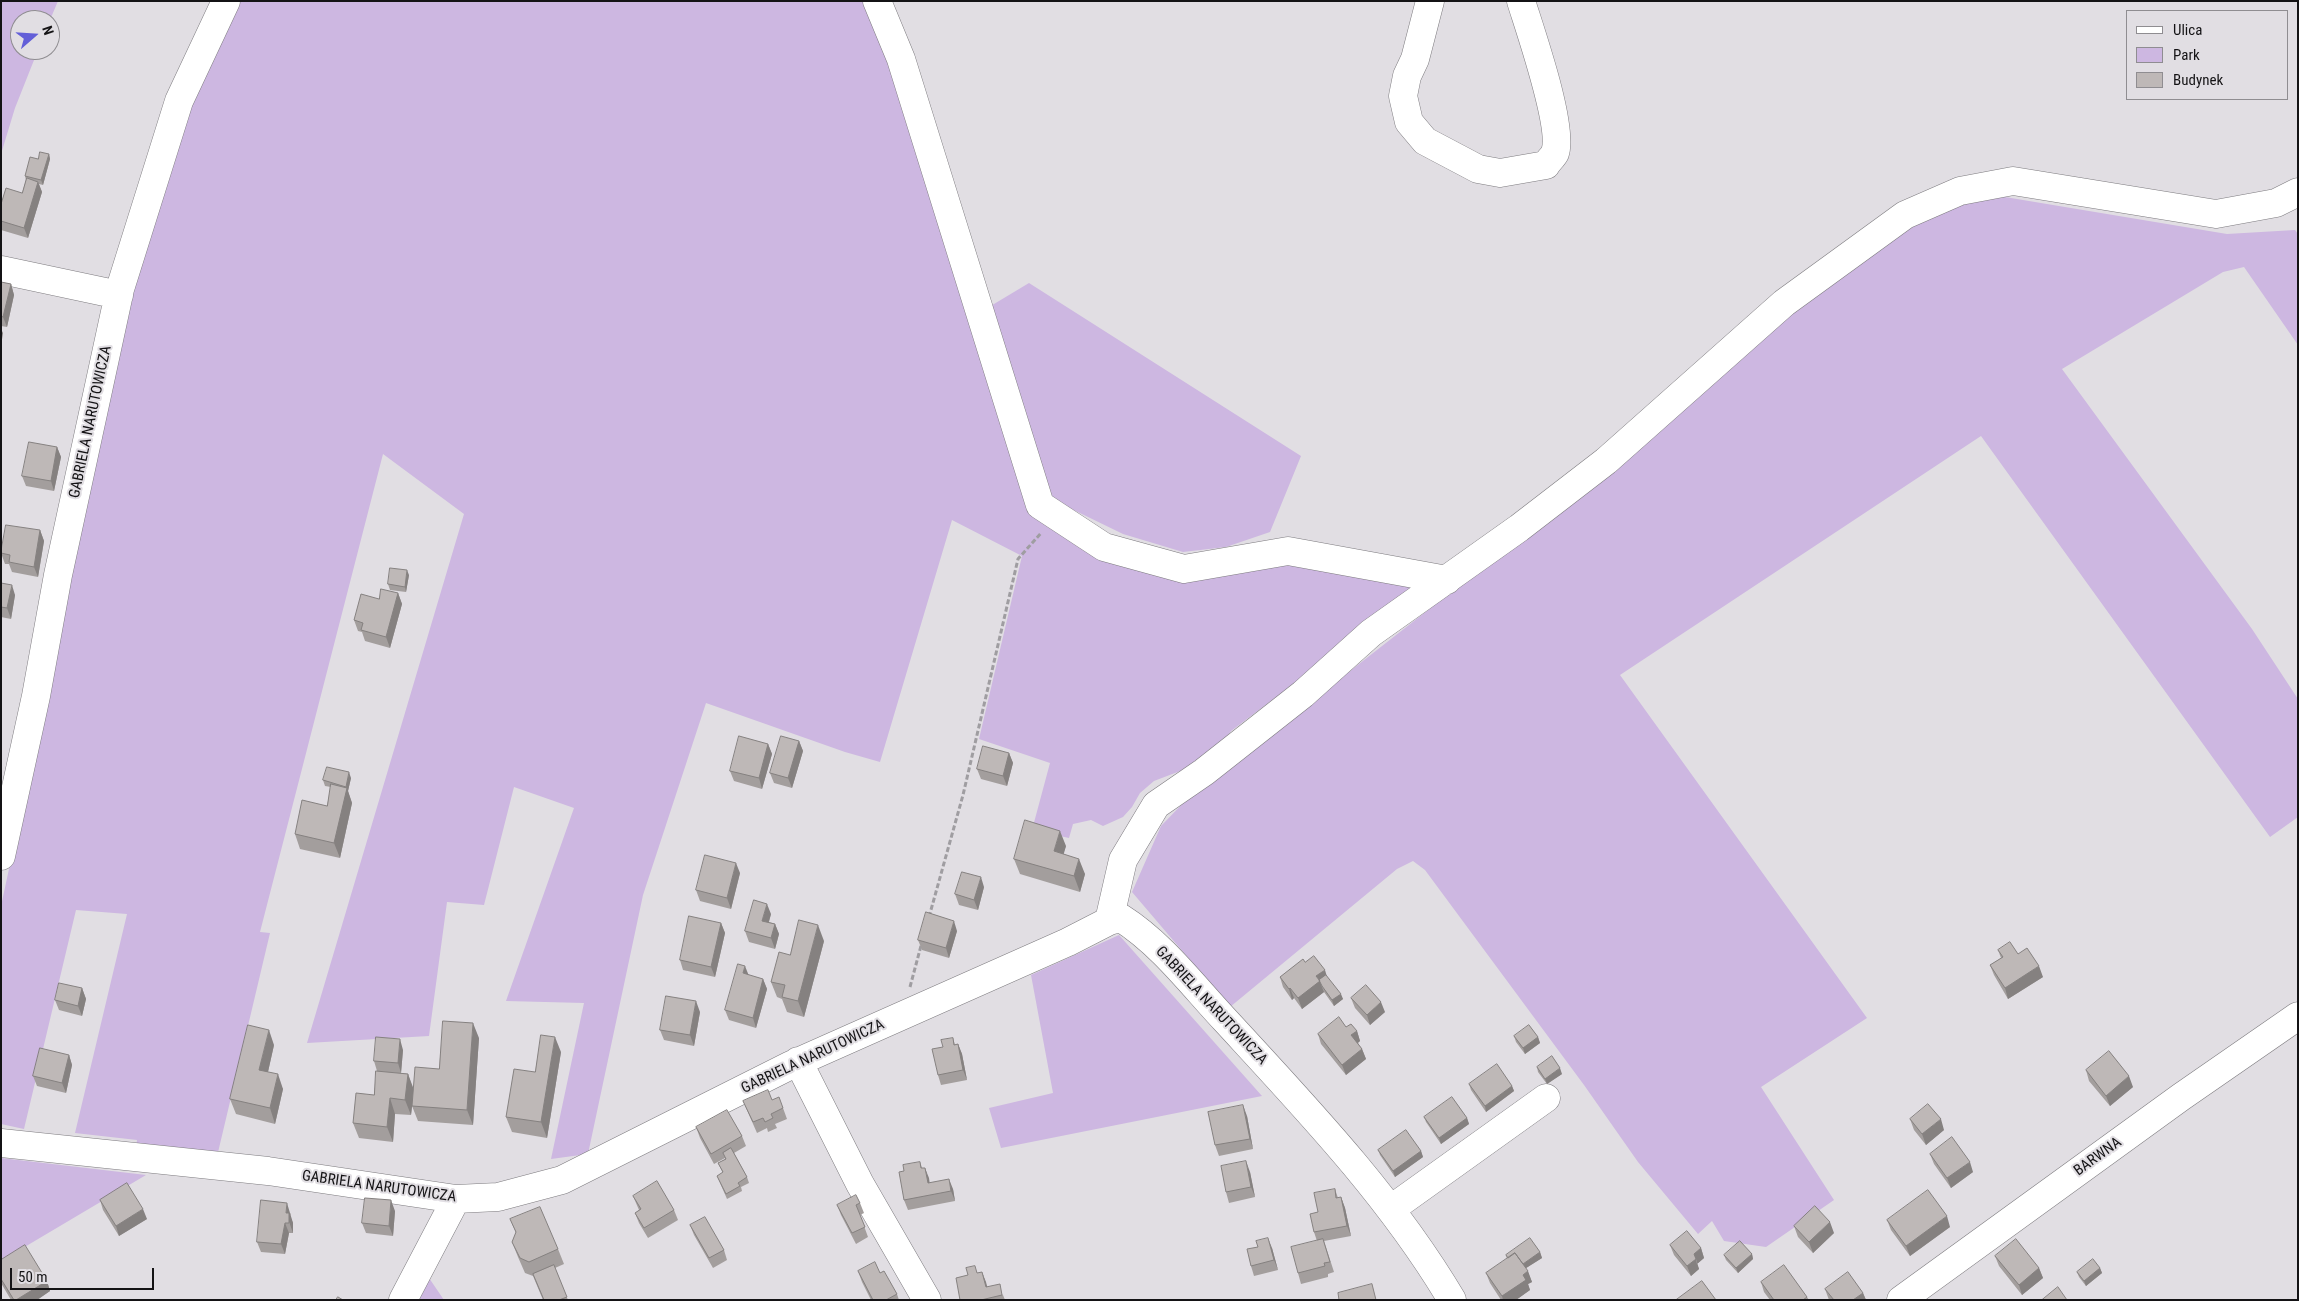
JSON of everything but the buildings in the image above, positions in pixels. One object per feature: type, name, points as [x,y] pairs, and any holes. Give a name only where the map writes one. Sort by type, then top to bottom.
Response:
[{"type":"street","name":"GABRIELA NARUTOWICZA","points":[[1,856],[36,696],[58,574],[119,296],[179,101],[226,1]]},
{"type":"street","points":[[878,1],[901,59],[1040,505],[1104,547],[1184,569],[1288,552],[1446,580]]},
{"type":"street","points":[[1430,1],[1403,96],[1410,122],[1424,141],[1478,169],[1500,173],[1546,165],[1555,152],[1556,128],[1548,90],[1521,1]]},
{"type":"street","points":[[1109,921],[1123,860],[1156,805],[1204,772],[1303,694],[1371,633],[1519,528],[1606,461],[1784,303],[1905,215],[1960,191],[2013,181],[2216,214],[2276,203],[2298,192]]},
{"type":"street","points":[[1,270],[119,296]]},
{"type":"street","name":"GABRIELA NARUTOWICZA","points":[[1,1143],[268,1171],[456,1199],[498,1197],[562,1180],[798,1062],[1059,946],[1109,921],[1121,918],[1138,929],[1164,955],[1308,1110],[1392,1209],[1452,1300]]},
{"type":"street","name":"BARWNA","points":[[1901,1300],[2173,1103],[2298,1016]]},
{"type":"street","points":[[798,1062],[860,1184],[927,1300]]},
{"type":"street","points":[[1392,1209],[1546,1098]]},
{"type":"street","points":[[403,1300],[456,1199]]},
{"type":"path","points":[[928,920],[962,795],[1018,559],[1056,515]]},
{"type":"path","points":[[902,1016],[922,939]]},
{"type":"green space","points":[[1,1],[58,1],[54,10],[10,10],[10,60],[34,60],[15,108],[1,154]]},
{"type":"green space","points":[[236,1],[867,1],[877,26],[1028,499],[1156,575],[1281,560],[1425,585],[1231,731],[1218,750],[1188,768],[1154,781],[1140,793],[1132,807],[1123,817],[1103,826],[1091,820],[1073,824],[1069,838],[1032,830],[1050,763],[979,739],[1022,556],[952,520],[880,762],[845,752],[706,703],[643,895],[588,1154],[551,1159],[584,1003],[506,1001],[574,808],[514,787],[484,905],[447,902],[429,1036],[307,1043],[464,514],[383,454],[260,932],[270,933],[215,1165],[135,1157],[137,1140],[75,1133],[127,914],[76,910],[24,1129],[1,1124],[1,906],[54,660],[114,356],[185,109]]},
{"type":"green space","points":[[2005,197],[2227,234],[2295,230],[2298,234],[2298,345],[2244,267],[2223,272],[2062,369],[2252,629],[2298,699],[2298,817],[2270,837],[1981,436],[1620,675],[1867,1018],[1761,1087],[1834,1200],[1766,1247],[1724,1241],[1712,1221],[1698,1234],[1638,1162],[1584,1085],[1425,870],[1413,861],[1397,869],[1230,1007],[1132,892],[1161,826],[1189,797],[1469,578],[1847,269],[1914,219],[1976,198]]},
{"type":"green space","points":[[1029,283],[1301,456],[1270,532],[1226,547],[1183,552],[1123,534],[1051,499],[989,307]]},
{"type":"green space","points":[[1119,935],[1262,1096],[1001,1148],[989,1108],[1053,1093],[1031,975]]},
{"type":"green space","points":[[1,1158],[146,1175],[1,1261]]},
{"type":"green space","points":[[427,1275],[444,1300],[412,1300]]}]
